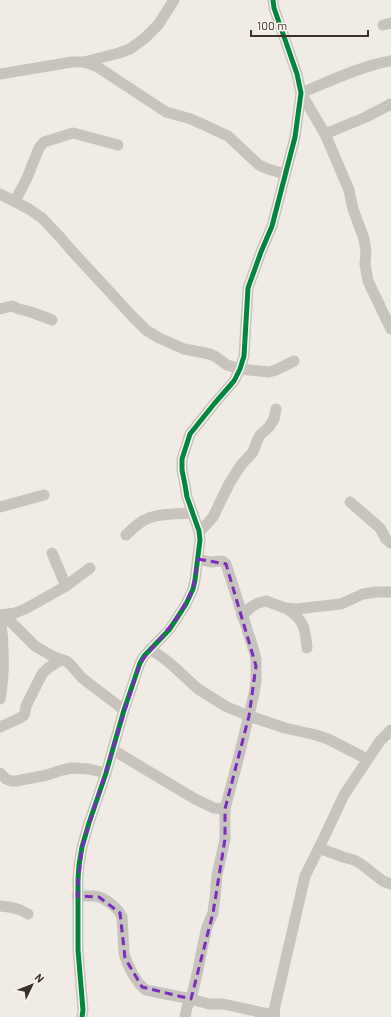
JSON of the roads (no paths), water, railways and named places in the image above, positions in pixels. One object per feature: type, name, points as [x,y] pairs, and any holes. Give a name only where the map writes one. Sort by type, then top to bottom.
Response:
[{"type":"street","points":[[0,74],[72,62],[84,62],[130,49],[145,38],[158,25],[174,0]]},
{"type":"street","points":[[273,0],[274,8],[297,74],[301,92],[325,134],[350,190],[353,209],[364,239],[366,252],[365,264],[368,281],[391,329]]},
{"type":"street","points":[[301,92],[351,73],[391,61]]},
{"type":"street","points":[[84,62],[96,66],[166,112],[190,118],[228,136],[259,165],[285,174]]},
{"type":"street","points":[[82,1017],[83,1010],[78,950],[77,896],[82,847],[140,663],[150,649],[169,630],[186,604],[195,580],[200,540],[199,531],[187,498],[182,470],[182,459],[190,434],[234,381],[240,369],[244,356],[248,288],[272,226],[295,137],[301,92]]},
{"type":"street","points":[[325,134],[366,117],[391,104]]},
{"type":"street","points":[[15,201],[27,178],[39,148],[44,142],[73,133],[118,145]]},
{"type":"street","points":[[0,194],[29,209],[48,224],[132,316],[146,330],[159,338],[184,349],[210,354],[227,365],[240,369],[268,372],[276,370],[294,361]]},
{"type":"street","points":[[0,310],[12,306],[52,320]]},
{"type":"street","points":[[199,531],[214,517],[229,484],[241,465],[252,452],[260,435],[269,427],[274,419],[276,409]]},
{"type":"street","points":[[0,507],[44,495]]},
{"type":"street","points":[[350,502],[380,528],[386,539],[391,543]]},
{"type":"street","points":[[126,534],[149,518],[162,515],[193,513]]},
{"type":"street","points":[[52,553],[66,586]]},
{"type":"street","points":[[185,1017],[187,1007],[191,999],[207,927],[213,913],[217,875],[225,839],[225,809],[249,716],[256,681],[256,659],[226,564],[222,562],[211,562],[198,559]]},
{"type":"street","points":[[90,568],[66,586],[27,608],[15,613],[0,615],[10,621],[35,646],[70,664],[82,678],[124,710]]},
{"type":"street","points":[[242,616],[251,607],[258,603],[266,602],[285,608],[296,609],[341,604],[363,594],[391,592]]},
{"type":"street","points":[[285,608],[300,620],[305,633],[307,648]]},
{"type":"street","points":[[0,616],[3,677],[0,699]]},
{"type":"street","points":[[150,649],[172,665],[190,683],[209,697],[227,707],[285,728],[328,739],[367,759]]},
{"type":"street","points":[[0,727],[24,715],[26,706],[42,674],[48,668],[61,660]]},
{"type":"street","points":[[77,896],[99,897],[117,909],[120,913],[122,918],[125,958],[138,983],[146,990],[209,1004],[223,1004],[274,1015],[305,876],[344,795],[380,741],[391,730]]},
{"type":"street","points":[[113,750],[207,805],[214,808],[225,809]]},
{"type":"street","points":[[0,773],[6,779],[16,781],[72,768],[89,769],[106,773]]},
{"type":"street","points":[[319,848],[354,860],[383,881],[391,884]]},
{"type":"street","points":[[0,906],[15,908],[28,914]]}]
